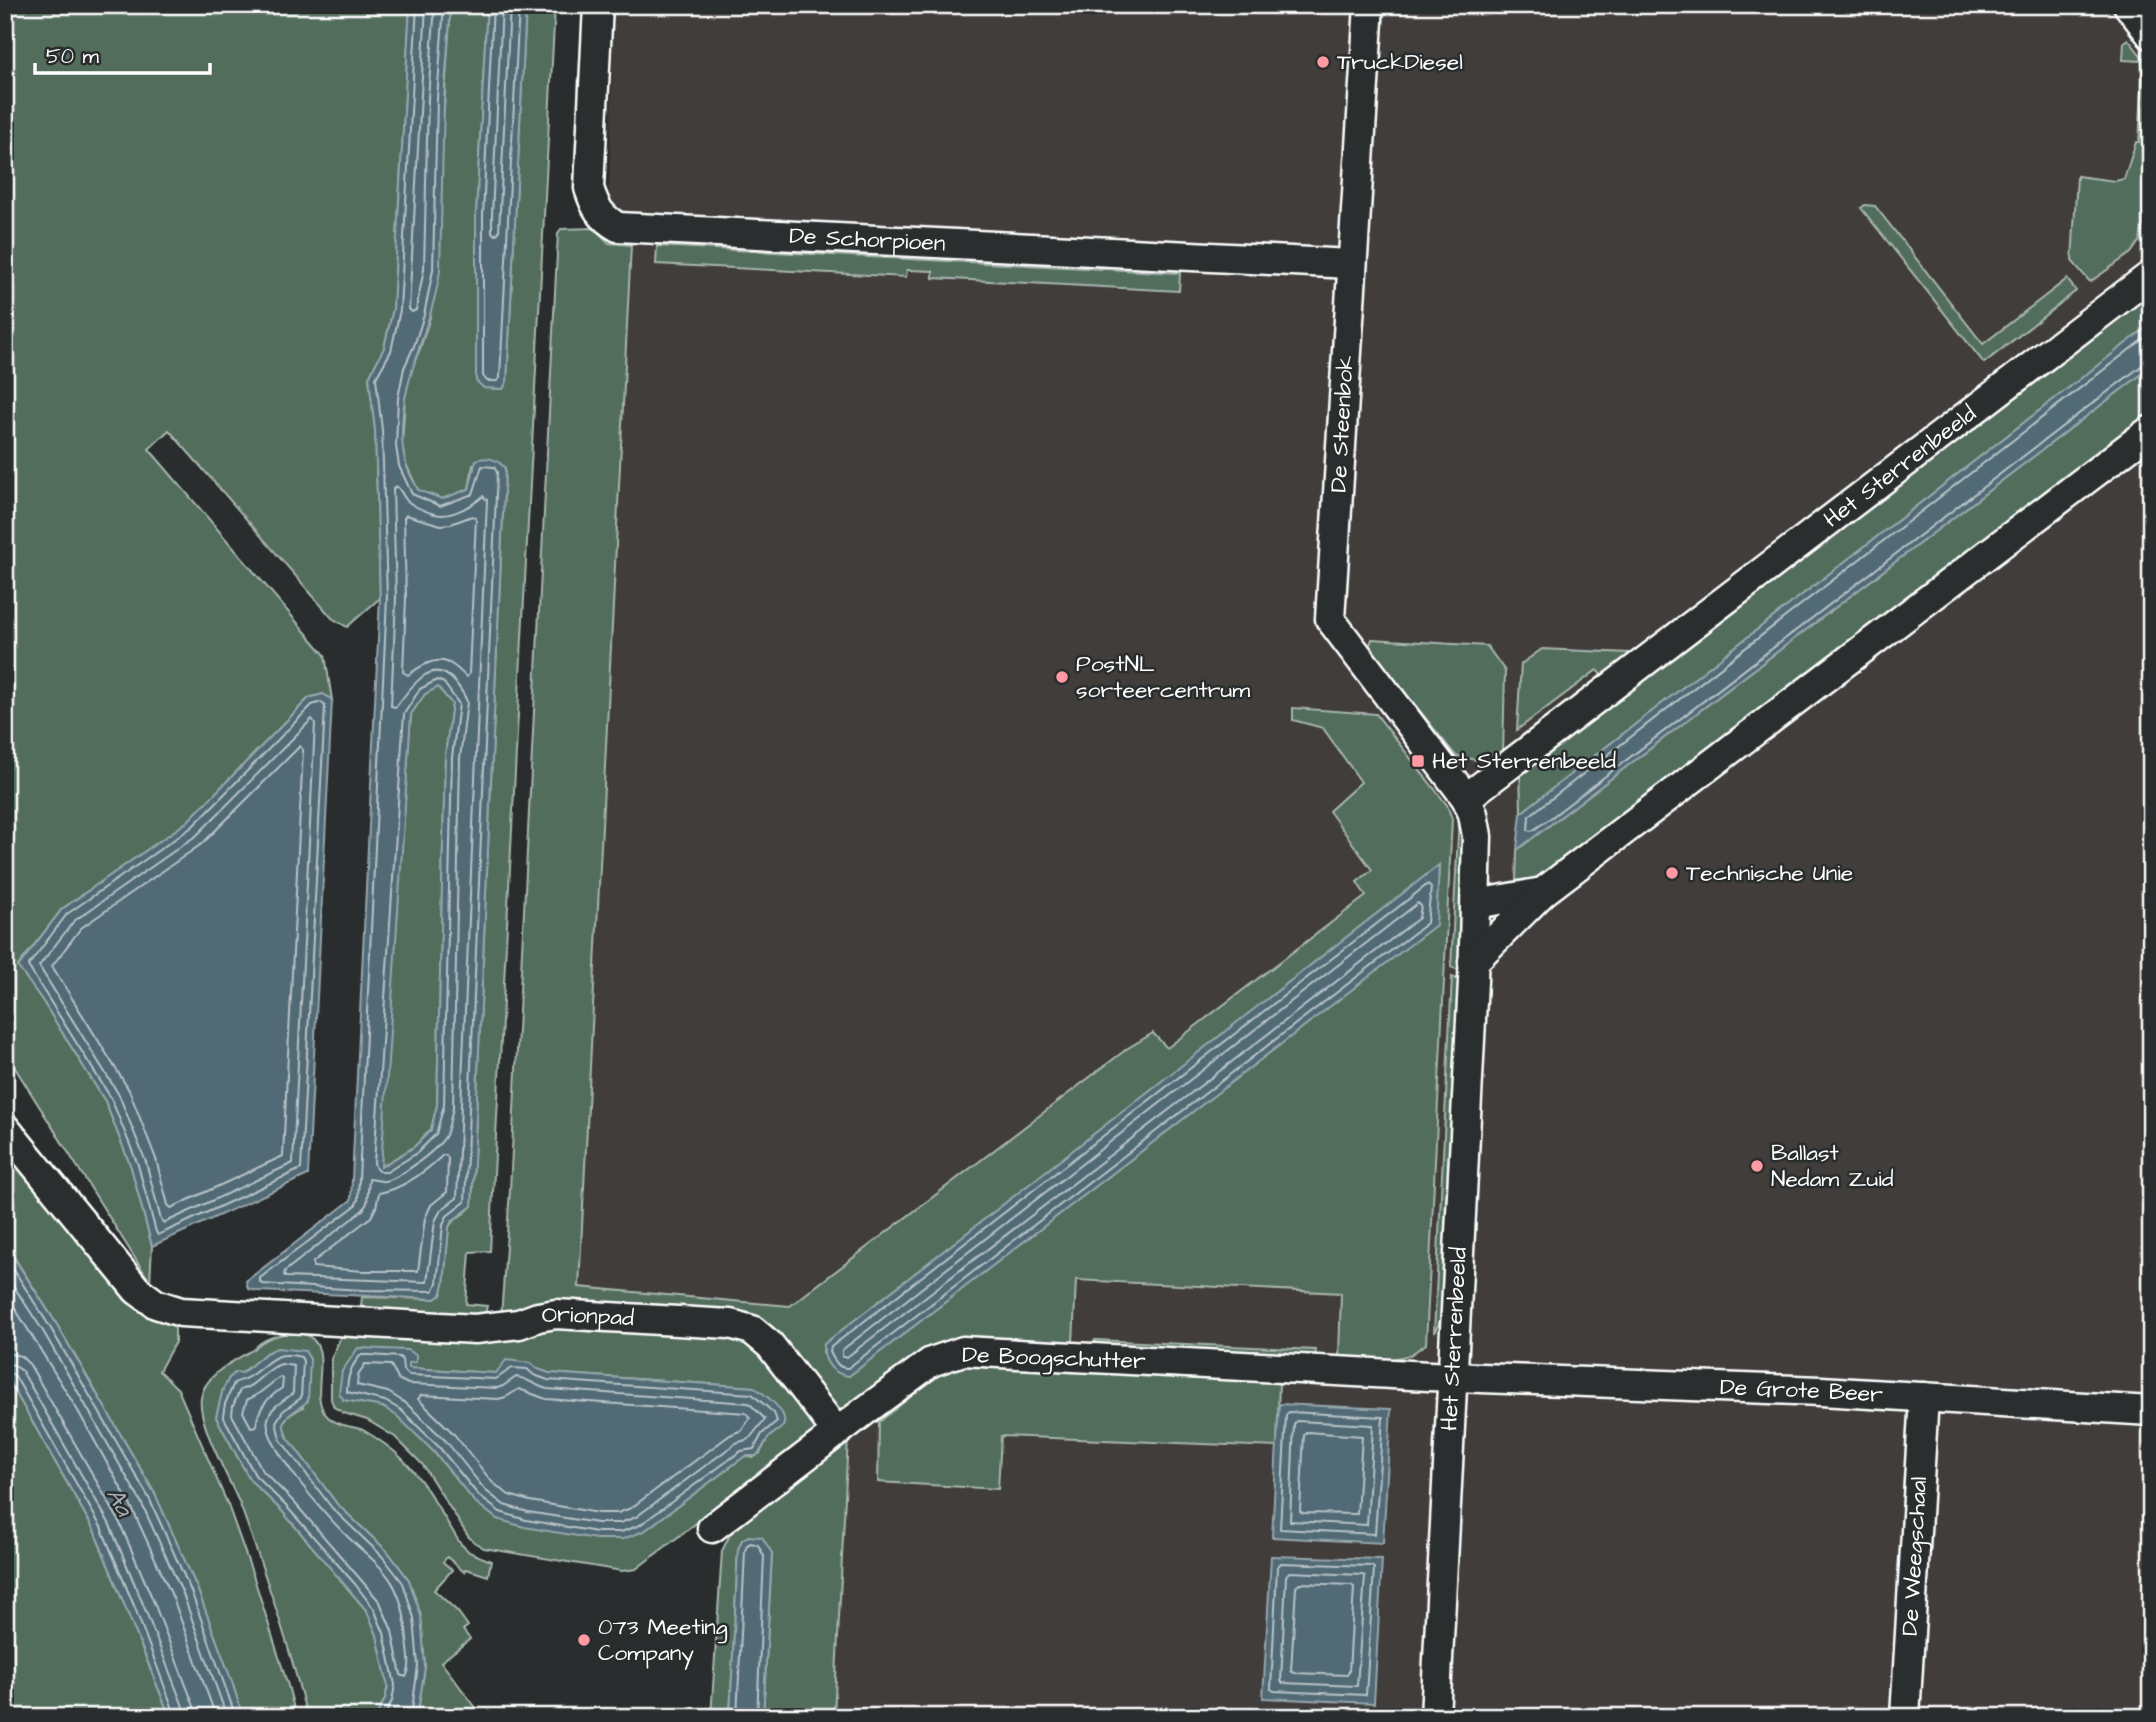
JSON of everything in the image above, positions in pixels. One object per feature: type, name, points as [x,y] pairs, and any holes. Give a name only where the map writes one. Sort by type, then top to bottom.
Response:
[{"type":"street","name":"De Schorpioen","points":[[598,5],[589,188],[598,212],[618,227],[1351,264]]},
{"type":"street","name":"De Steenbok","points":[[1369,5],[1330,619],[1466,798]]},
{"type":"street","points":[[2128,5],[2151,35]]},
{"type":"street","name":"Het Sterrenbeeld","points":[[1436,1717],[1476,904],[1477,836],[1473,814],[1466,798],[2151,275]]},
{"type":"street","points":[[1474,962],[1543,892],[2151,430]]},
{"type":"street","points":[[1476,904],[1543,892]]},
{"type":"street","name":"Orionpad","points":[[5,1128],[137,1290],[156,1304],[181,1312],[244,1317],[294,1317],[475,1329],[519,1324],[556,1314],[730,1324],[752,1330],[770,1345],[837,1432]]},
{"type":"street","name":"De Boogschutter","points":[[712,1528],[931,1362],[964,1351],[1452,1376]]},
{"type":"street","name":"De Grote Beer","points":[[1452,1376],[1821,1391],[2151,1411]]},
{"type":"street","name":"De Weegschaal","points":[[1905,1717],[1924,1397]]},
{"type":"shaded area","points":[[614,5],[2151,5],[2151,1717],[834,1717],[848,1438],[790,1306],[579,1287]]},
{"type":"green space","points":[[5,5],[410,5],[393,309],[384,348],[369,377],[375,430],[380,598],[347,627],[332,618],[169,430],[149,449],[325,655],[332,700],[323,694],[309,698],[187,822],[62,909],[18,966],[105,1101],[131,1167],[152,1246],[150,1282],[5,1052]]},
{"type":"green space","points":[[451,5],[487,5],[476,215],[476,312],[484,388],[503,389],[507,381],[526,5],[555,5],[490,1251],[470,1252],[466,1304],[487,1306],[485,1314],[475,1319],[360,1313],[362,1297],[434,1299],[441,1295],[449,1227],[472,1205],[505,468],[473,465],[469,489],[442,499],[418,490],[406,464],[402,445],[405,398],[411,370],[430,317]]},
{"type":"green space","points":[[2128,39],[2151,68],[2151,186],[2140,240],[2131,253],[2090,282],[2072,261],[2077,176],[2115,181],[2124,179],[2136,142],[2139,142],[2142,61],[2123,60],[2124,43]]},
{"type":"green space","points":[[1865,205],[1875,206],[1983,344],[2067,279],[2076,291],[1984,363],[1861,208]]},
{"type":"green space","points":[[594,228],[609,243],[631,245],[579,1287],[790,1306],[1128,1048],[1153,1033],[1167,1048],[1366,896],[1357,882],[1372,870],[1329,811],[1361,782],[1323,728],[1293,720],[1293,708],[1376,714],[1447,805],[1452,819],[1426,1344],[1410,1355],[1392,1359],[1339,1356],[1341,1293],[1076,1280],[1073,1343],[960,1337],[924,1350],[843,1410],[834,1409],[776,1339],[501,1317],[510,1190],[558,233],[561,229]],"holes":[[[1439,866],[1435,925],[849,1376],[823,1352],[824,1344]]]},
{"type":"green space","points":[[657,246],[1180,273],[1179,291],[933,278],[933,271],[907,270],[906,277],[656,264]]},
{"type":"green space","points":[[2151,283],[2151,324],[1521,813],[1520,765]]},
{"type":"green space","points":[[2151,367],[2151,421],[1538,881],[1528,884],[1516,881],[1517,850]]},
{"type":"green space","points":[[1372,639],[1487,646],[1505,671],[1503,755],[1482,761],[1456,756],[1369,647]]},
{"type":"green space","points":[[1542,649],[1629,653],[1631,661],[1626,667],[1601,675],[1597,670],[1517,730],[1521,664]]},
{"type":"green space","points":[[438,686],[452,704],[445,756],[437,1105],[431,1129],[414,1147],[380,1167],[411,714],[425,694]]},
{"type":"green space","points":[[1459,816],[1465,873],[1459,970],[1451,967]]},
{"type":"green space","points":[[1452,977],[1459,980],[1441,1319],[1434,1333]]},
{"type":"green space","points":[[5,1143],[175,1322],[175,1342],[159,1371],[178,1389],[228,1505],[254,1578],[296,1717],[243,1717],[197,1588],[155,1494],[56,1323],[5,1243]]},
{"type":"green space","points":[[359,1324],[540,1326],[748,1337],[817,1425],[813,1434],[636,1569],[622,1571],[484,1548],[468,1536],[422,1464],[395,1437],[367,1420],[334,1407],[331,1399],[331,1359],[341,1336]],"holes":[[[407,1350],[416,1356],[416,1361],[409,1362],[408,1368],[496,1373],[504,1365],[549,1373],[754,1387],[783,1426],[768,1438],[760,1453],[753,1458],[745,1456],[644,1531],[474,1501],[431,1449],[393,1413],[382,1407],[344,1400]]]},
{"type":"green space","points":[[300,1332],[312,1338],[318,1348],[321,1359],[319,1396],[328,1417],[340,1424],[363,1430],[398,1454],[428,1490],[460,1543],[469,1552],[491,1561],[488,1576],[466,1569],[464,1572],[447,1557],[443,1562],[452,1570],[434,1590],[458,1612],[468,1626],[463,1630],[470,1639],[441,1662],[483,1717],[417,1717],[425,1667],[421,1616],[409,1580],[388,1552],[337,1504],[286,1435],[283,1424],[288,1416],[303,1407],[266,1353],[223,1389],[216,1417],[250,1480],[282,1511],[367,1611],[377,1635],[388,1686],[376,1717],[307,1717],[259,1559],[241,1507],[209,1437],[201,1409],[203,1389],[214,1375],[269,1338]]},
{"type":"green space","points":[[1095,1340],[1316,1350],[1315,1355],[1095,1344]]},
{"type":"green space","points":[[967,1366],[1279,1381],[1277,1447],[1001,1436],[998,1489],[878,1482],[879,1422],[939,1374]]},
{"type":"green space","points":[[5,1374],[94,1530],[170,1717],[5,1717]]},
{"type":"green space","points":[[848,1438],[834,1717],[763,1717],[772,1554],[738,1549],[730,1717],[711,1717],[722,1551],[732,1530]]},
{"type":"water","points":[[410,5],[451,5],[444,99],[440,270],[436,294],[407,388],[402,436],[406,464],[418,490],[442,499],[469,489],[476,460],[492,459],[505,468],[472,1206],[452,1221],[449,1227],[444,1284],[441,1295],[434,1299],[258,1291],[248,1289],[246,1281],[351,1200],[380,598],[375,430],[369,377],[384,348],[393,309]],"holes":[[[438,687],[452,704],[445,756],[437,1105],[431,1130],[414,1147],[381,1167],[411,714],[425,694]]]},
{"type":"water","points":[[487,5],[526,5],[507,381],[503,389],[484,388],[476,381],[476,215]]},
{"type":"water","points":[[2151,324],[2151,367],[1517,850],[1521,813]]},
{"type":"water","points":[[323,694],[332,700],[308,1175],[152,1246],[131,1167],[105,1101],[42,1000],[18,967],[62,909],[187,822],[309,698]]},
{"type":"water","points":[[1439,865],[1436,925],[849,1376],[838,1373],[829,1366],[824,1344]]},
{"type":"water","name":"Aa","points":[[5,1244],[56,1323],[155,1494],[197,1588],[243,1717],[170,1717],[94,1530],[5,1374]]},
{"type":"water","points":[[277,1348],[305,1351],[310,1359],[308,1401],[283,1423],[286,1435],[337,1504],[388,1552],[409,1580],[421,1616],[425,1667],[417,1717],[376,1717],[388,1686],[377,1635],[367,1611],[282,1511],[250,1480],[216,1417],[223,1389],[229,1378],[236,1372],[242,1373],[266,1353]]},
{"type":"water","points":[[358,1348],[407,1350],[416,1355],[416,1362],[409,1363],[409,1368],[496,1373],[506,1360],[531,1363],[549,1373],[754,1387],[775,1404],[784,1421],[783,1426],[769,1437],[756,1456],[745,1456],[644,1531],[623,1539],[596,1539],[524,1527],[497,1519],[474,1501],[434,1452],[397,1416],[383,1407],[344,1400],[339,1393],[342,1371]]},
{"type":"water","points":[[1279,1404],[1391,1409],[1383,1543],[1272,1537]]},
{"type":"water","points":[[748,1536],[762,1537],[772,1553],[763,1717],[730,1717],[738,1549],[742,1540]]},
{"type":"water","points":[[1271,1556],[1382,1559],[1374,1703],[1263,1698]]},
{"type":"place","name":"TruckDiesel","points":[[1323,62]]},
{"type":"place","name":"PostNL sorteercentrum","points":[[1062,677]]},
{"type":"place","name":"Het Sterrenbeeld","points":[[1418,761]]},
{"type":"place","name":"Technische Unie","points":[[1672,873]]},
{"type":"place","name":"Ballast Nedam Zuid","points":[[1757,1166]]},
{"type":"place","name":"073 Meeting Company","points":[[584,1640]]}]
